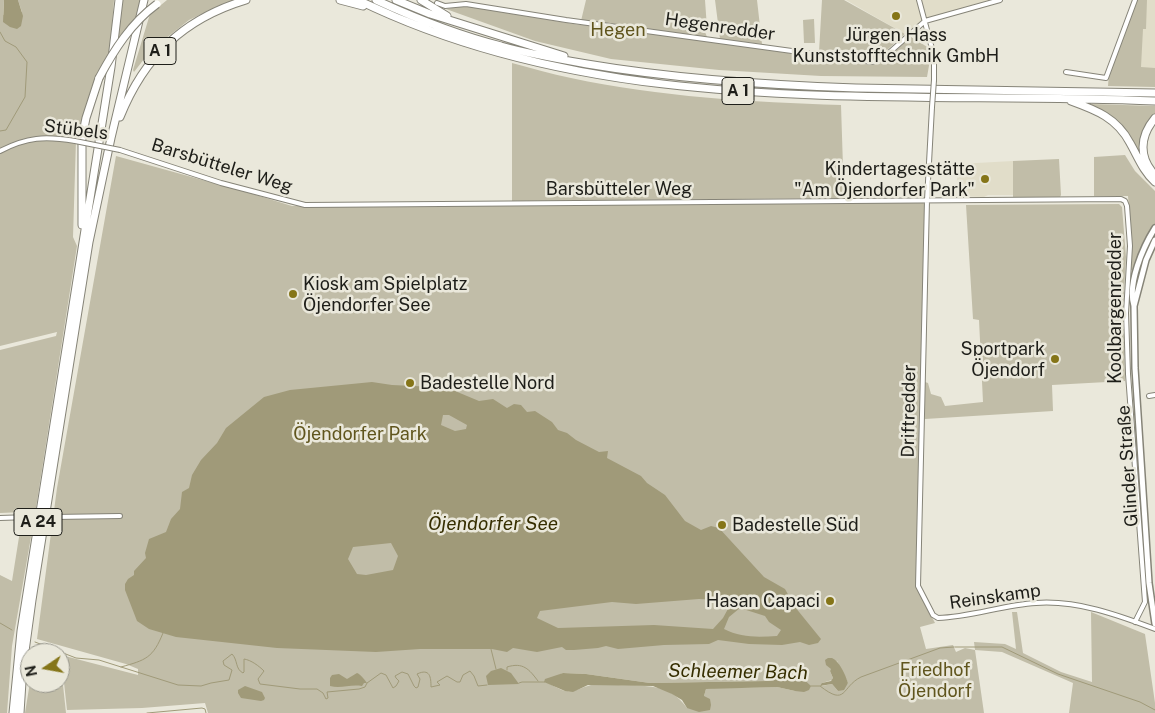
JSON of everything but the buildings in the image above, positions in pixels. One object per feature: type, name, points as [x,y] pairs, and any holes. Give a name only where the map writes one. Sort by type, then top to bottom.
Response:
[{"type":"highway","name":"A 24","points":[[13,713],[22,624],[111,67],[119,0]]},
{"type":"highway","name":"A 24","points":[[20,713],[27,632],[89,242],[111,138],[144,0]]},
{"type":"highway","name":"A 1","points":[[111,138],[128,96],[159,52],[173,38],[194,23],[216,10],[246,0]]},
{"type":"highway","name":"A 1","points":[[340,0],[381,11]]},
{"type":"highway","name":"A 1","points":[[358,0],[438,34],[500,54],[566,70],[633,81],[779,94],[1155,101]]},
{"type":"highway","name":"A 1","points":[[376,0],[427,22],[501,46],[536,55],[677,77],[806,86],[1155,92]]},
{"type":"highway","points":[[396,0],[430,14],[601,66]]},
{"type":"highway","points":[[421,0],[458,22]]},
{"type":"highway","name":"A 24","points":[[80,264],[82,138],[88,111],[99,78],[124,36],[146,12],[159,2]]},
{"type":"highway","points":[[1066,99],[1094,109],[1114,123],[1126,136],[1144,169],[1155,182]]},
{"type":"highway","points":[[1155,118],[1146,133],[1142,148],[1144,160],[1155,175]]},
{"type":"main road","name":"Glinder Straße","points":[[1155,228],[1146,244],[1136,272],[1132,293],[1134,306],[1133,338],[1149,584],[1155,624]]},
{"type":"main road","name":"Glinder Straße","points":[[1134,306],[1146,260],[1155,240]]},
{"type":"street","points":[[919,0],[934,56],[927,200]]},
{"type":"street","points":[[925,20],[1000,0]]},
{"type":"street","points":[[1066,72],[1106,78],[1135,0]]},
{"type":"street","name":"Hegenredder","points":[[437,3],[445,6],[466,4],[868,62],[882,59],[925,20]]},
{"type":"street","name":"Stübels","points":[[0,151],[34,138],[45,137],[120,150]]},
{"type":"street","name":"Barsbütteler Weg","points":[[120,150],[221,183],[305,205],[1121,199],[1125,201]]},
{"type":"street","name":"Driftredder","points":[[927,200],[918,586],[936,618]]},
{"type":"street","name":"Koolbargenredder","points":[[1125,201],[1130,246],[1126,312],[1128,374],[1144,589],[1144,602],[1135,622]]},
{"type":"street","points":[[1149,396],[1155,396]]},
{"type":"street","points":[[0,518],[120,516]]},
{"type":"street","name":"Reinskamp","points":[[936,618],[1023,604],[1051,603],[1096,609],[1155,629]]},
{"type":"street","points":[[1145,625],[1154,616]]},
{"type":"shaded area","points":[[846,0],[994,0],[926,19],[905,34]]},
{"type":"shaded area","points":[[1139,0],[1155,0],[1155,82],[1109,81]]},
{"type":"shaded area","name":"Kindertagesstätte \"Am Öjendorfer Park\"","points":[[1013,161],[1013,195],[956,196],[958,164]]},
{"type":"green space","points":[[0,0],[4,0],[3,15],[22,12],[18,0],[114,0],[110,51],[92,86],[83,117],[80,141],[76,140],[73,237],[77,246],[35,514],[12,646],[7,713],[0,713],[0,575],[12,581],[23,512],[0,513],[0,350],[56,336],[57,332],[0,346]]},
{"type":"green space","points":[[121,0],[141,0],[137,16],[117,40]]},
{"type":"green space","points":[[167,0],[237,0],[189,20],[151,50],[134,72],[150,14]]},
{"type":"green space","name":"Hegen","points":[[586,0],[705,0],[707,28],[689,27],[691,30],[705,32],[707,37],[691,35],[691,39],[870,65],[882,63],[911,37],[929,48],[930,60],[927,77],[821,76],[719,70],[611,59],[535,41],[446,9],[464,6],[580,25]]},
{"type":"green space","points":[[715,0],[757,0],[762,44],[720,39]]},
{"type":"green space","points":[[822,0],[844,0],[905,34],[879,57],[871,59],[819,52]]},
{"type":"green space","points":[[1136,0],[1147,0],[1146,29],[1143,29],[1141,67],[1155,68],[1155,87],[1108,86],[1109,72]]},
{"type":"green space","points":[[814,19],[815,43],[804,43],[803,20]]},
{"type":"green space","points":[[512,63],[571,78],[638,90],[706,98],[841,105],[844,198],[512,201]]},
{"type":"green space","points":[[1091,104],[1155,106],[1155,115],[1145,126],[1140,150],[1137,153],[1132,142]]},
{"type":"green space","points":[[1125,155],[1135,171],[1155,191],[1155,224],[1144,243],[1134,271],[1131,270],[1132,250],[1128,196],[1094,196],[1094,157]]},
{"type":"green space","name":"Öjendorfer Park","points":[[116,156],[292,206],[923,202],[925,205],[916,586],[935,623],[920,627],[926,649],[953,645],[956,652],[965,648],[975,650],[984,713],[208,713],[205,703],[142,708],[67,710],[65,693],[70,693],[70,657],[138,675],[138,669],[70,648],[70,643],[51,643],[37,639],[57,488]],"holes":[[[837,661],[848,683],[838,691],[832,684],[822,686],[822,683],[832,680],[830,671]],[[563,673],[586,674],[650,683],[767,681],[786,674],[799,675],[795,691],[777,687],[706,689],[704,696],[687,708],[673,694],[647,686],[599,684],[566,691],[545,682]]]},
{"type":"green space","points":[[1059,159],[1060,197],[1013,197],[1013,161]]},
{"type":"green space","points":[[1119,204],[1122,207],[1126,257],[1123,310],[1125,381],[1052,385],[1053,411],[925,419],[925,382],[928,383],[931,394],[941,397],[945,406],[983,402],[979,320],[973,319],[966,205]]},
{"type":"green space","points":[[1012,612],[1017,612],[1023,653],[1061,672],[1092,682],[1091,612],[1145,634],[1155,713],[1069,713],[1073,683],[1002,652],[975,650],[974,642],[1005,644],[1016,649]]},
{"type":"green space","points":[[28,693],[64,693],[66,713],[25,713]]},
{"type":"water","points":[[4,0],[18,0],[23,16],[21,26],[17,29],[3,22]]},
{"type":"water","name":"Öjendorfer See","points":[[372,382],[435,387],[442,391],[455,391],[479,401],[493,399],[507,408],[514,404],[521,405],[527,412],[535,411],[552,422],[558,430],[567,433],[576,440],[599,452],[608,451],[607,458],[641,476],[647,483],[665,495],[685,521],[701,530],[711,526],[719,528],[764,577],[785,589],[795,607],[821,639],[818,643],[809,645],[800,642],[782,645],[749,644],[718,640],[709,644],[618,649],[606,646],[574,650],[566,650],[562,647],[537,652],[513,648],[507,652],[492,649],[420,649],[376,652],[277,648],[176,637],[149,629],[137,621],[125,590],[125,584],[146,558],[145,553],[149,539],[166,532],[171,519],[180,509],[182,492],[189,488],[192,475],[201,460],[217,443],[226,428],[264,397],[290,390]],"holes":[[[443,415],[449,415],[467,425],[466,429],[455,431],[441,425]],[[391,543],[398,556],[393,570],[366,575],[357,574],[348,559],[353,547]],[[699,599],[720,600],[729,607],[723,618],[713,629],[654,625],[558,628],[537,618],[540,611],[612,602],[636,604]],[[740,608],[765,616],[769,622],[781,630],[777,636],[756,637],[737,634],[724,629],[729,617]]]},
{"type":"water","points":[[828,658],[835,660],[844,672],[848,683],[844,690],[838,691],[832,684],[820,686],[822,683],[831,681],[833,678],[831,669],[826,665],[825,660]]},
{"type":"water","points":[[501,668],[511,673],[519,684],[488,685],[486,676],[491,671]]},
{"type":"water","points":[[357,673],[367,683],[364,683],[362,686],[330,686],[332,675],[339,674],[347,679]]},
{"type":"water","points":[[563,673],[586,674],[650,683],[767,681],[786,674],[799,675],[811,686],[809,690],[804,692],[777,687],[706,689],[704,696],[710,699],[710,710],[699,712],[687,708],[682,700],[653,686],[588,685],[573,692],[565,691],[544,682],[545,679]]},
{"type":"water","points":[[245,686],[262,692],[264,700],[241,698],[238,690]]},
{"type":"waterway","points":[[0,32],[5,41],[16,47],[27,62],[25,97],[6,130],[0,131]]},
{"type":"waterway","name":"Schleemer Bach","points":[[0,623],[12,630]]},
{"type":"waterway","points":[[121,667],[148,657],[156,648],[163,633]]},
{"type":"waterway","name":"Schleemer Bach","points":[[35,642],[76,658],[99,660],[178,685],[201,686],[229,680],[232,670],[224,665],[223,661],[232,654],[240,671],[243,673],[244,659],[264,671],[258,679],[260,684],[317,689],[323,693],[326,699],[328,698],[327,692],[365,687],[367,683],[381,673],[386,675],[393,688],[399,681],[395,676],[402,672],[408,674],[416,688],[420,679],[417,674],[421,672],[429,674],[431,687],[440,685],[437,682],[447,676],[460,682],[463,675],[470,671],[478,686],[487,685]]},
{"type":"waterway","name":"Schleemer Bach","points":[[811,686],[820,686],[835,695],[840,695],[861,677],[940,648],[954,647]]},
{"type":"waterway","name":"Schleemer Bach","points":[[955,647],[1002,647],[1058,674],[1140,702],[1155,710]]},
{"type":"waterway","points":[[491,649],[496,669]]},
{"type":"waterway","name":"Schleemer Bach","points":[[507,670],[507,667],[521,666],[532,673],[538,681]]},
{"type":"waterway","name":"Schleemer Bach","points":[[519,683],[545,682]]},
{"type":"waterway","points":[[147,713],[202,708],[205,709],[206,713]]},
{"type":"place","name":"Jürgen Hass Kunststofftechnik GmbH","points":[[896,16]]},
{"type":"place","name":"Kindertagesstätte \"Am Öjendorfer Park\"","points":[[985,179]]},
{"type":"place","name":"Kiosk am Spielplatz Öjendorfer See","points":[[293,294]]},
{"type":"place","name":"Sportpark Öjendorf","points":[[1055,359]]},
{"type":"place","name":"Badestelle Nord","points":[[410,383]]},
{"type":"place","name":"Badestelle Süd","points":[[722,525]]},
{"type":"place","name":"Hasan Capaci","points":[[830,601]]},
{"type":"park label","name":"Friedhof Öjendorf","points":[[935,680]]}]
